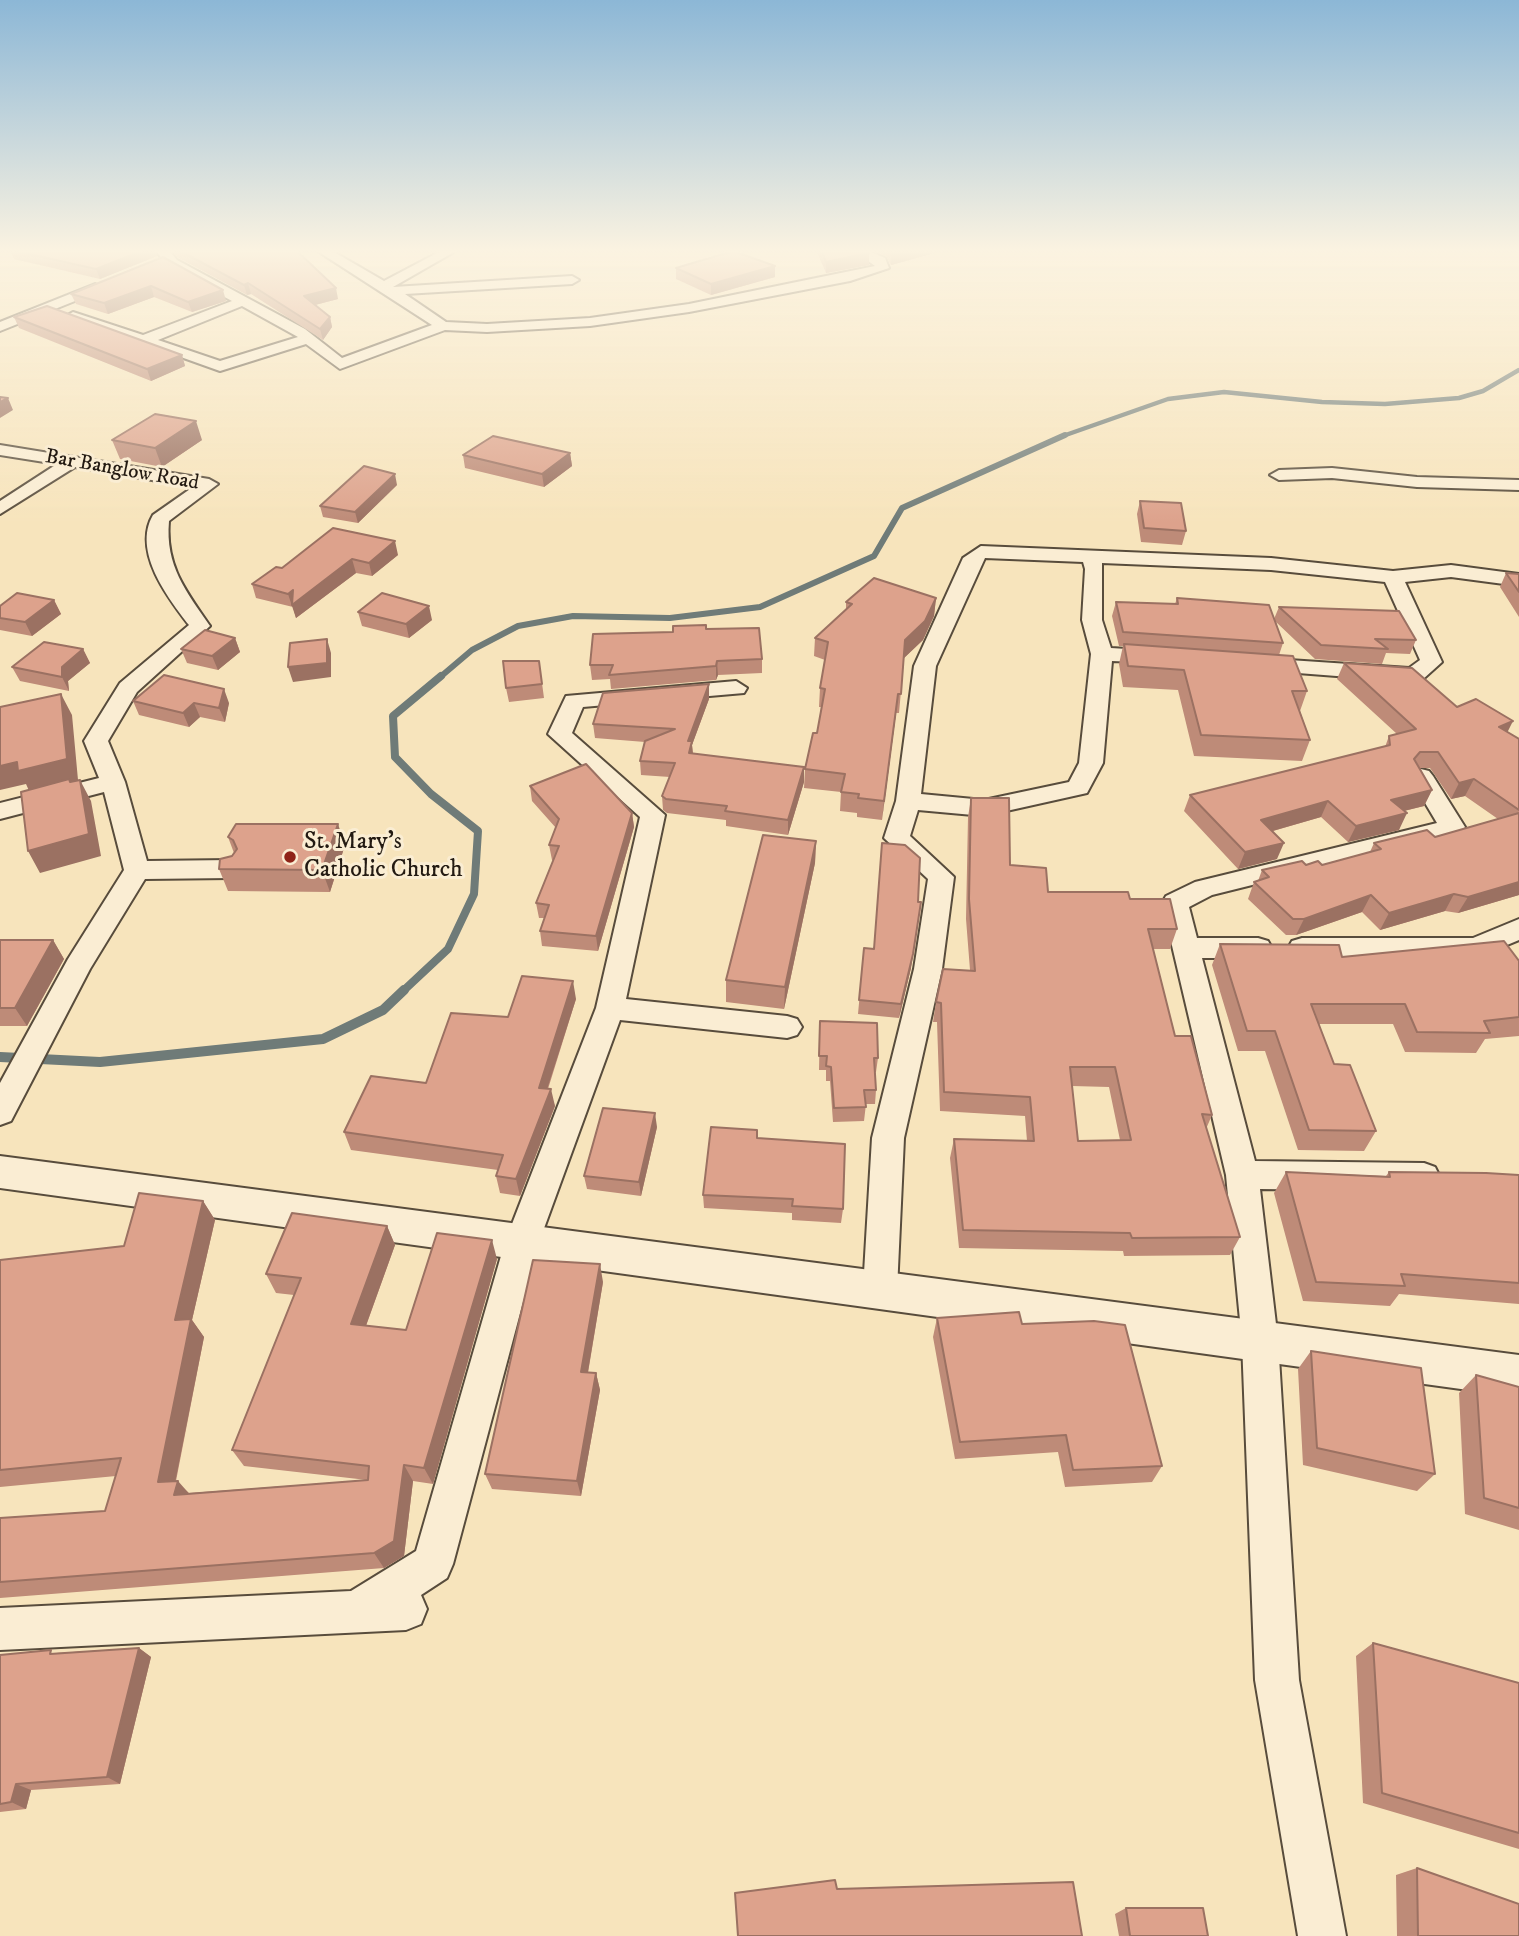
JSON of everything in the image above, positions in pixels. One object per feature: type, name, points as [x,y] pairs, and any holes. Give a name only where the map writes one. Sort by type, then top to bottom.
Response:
[{"type":"street","points":[[151,342],[219,366],[297,342]]},
{"type":"street","points":[[312,342],[340,364],[399,342]]},
{"type":"street","name":"Bar Banglow Road","points":[[0,450],[209,484],[160,519],[156,545],[169,585],[200,626],[128,688],[96,741],[113,782],[137,870]]},
{"type":"street","points":[[0,509],[72,462]]},
{"type":"street","points":[[1279,475],[1332,472],[1417,482],[1519,485]]},
{"type":"street","points":[[880,1290],[888,1138],[928,969],[941,877],[897,838],[908,802],[925,666],[973,558],[981,552],[1271,564],[1393,576],[1451,571],[1519,580]]},
{"type":"street","points":[[908,802],[984,808],[1077,788],[1091,764],[1101,654],[1092,620],[1095,569],[1091,558]]},
{"type":"street","points":[[1238,663],[1414,675],[1431,662],[1393,576]]},
{"type":"street","points":[[1101,654],[1183,659]]},
{"type":"street","points":[[355,1612],[433,1564],[522,1242],[610,1008],[653,815],[560,734],[574,701],[736,688]]},
{"type":"street","points":[[1322,1936],[1277,1680],[1259,1341],[1242,1175],[1175,903],[1203,887],[1452,827],[1421,776]]},
{"type":"street","points":[[0,811],[113,782]]},
{"type":"street","points":[[0,1112],[78,966],[137,870],[230,869]]},
{"type":"street","points":[[1187,948],[1476,948],[1519,929]]},
{"type":"street","points":[[610,1008],[787,1027]]},
{"type":"street","points":[[0,1172],[1519,1376]]},
{"type":"street","points":[[1242,1175],[1458,1177]]},
{"type":"street","points":[[0,1629],[406,1609]]},
{"type":"building","points":[[79,342],[147,342],[182,355],[147,369]]},
{"type":"building","points":[[155,414],[196,421],[155,448],[112,440]]},
{"type":"building","points":[[493,436],[570,453],[542,474],[463,455]]},
{"type":"building","points":[[364,466],[395,474],[355,512],[320,506]]},
{"type":"building","points":[[1140,501],[1181,503],[1186,531],[1144,528]]},
{"type":"building","points":[[333,528],[395,541],[369,563],[352,559],[292,605],[293,590],[288,594],[252,584],[276,567],[282,568]]},
{"type":"building","points":[[1506,573],[1519,574],[1519,592]]},
{"type":"building","points":[[874,578],[936,598],[925,621],[905,640],[901,694],[898,694],[884,801],[858,798],[859,794],[841,792],[845,774],[805,769],[813,733],[817,733],[825,689],[820,688],[828,642],[815,638],[852,604],[846,602]]},
{"type":"building","points":[[17,593],[54,600],[25,622],[0,618],[0,606]]},
{"type":"building","points":[[382,593],[429,606],[406,624],[358,612]]},
{"type":"building","points":[[1177,598],[1269,605],[1283,643],[1123,632],[1116,602],[1178,604]]},
{"type":"building","points":[[1279,607],[1399,611],[1416,640],[1375,639],[1388,649],[1321,645]]},
{"type":"building","points":[[706,625],[706,629],[759,628],[762,659],[717,661],[716,666],[609,675],[613,665],[590,665],[593,634],[673,632],[673,626]]},
{"type":"building","points":[[205,630],[235,638],[212,656],[181,649]]},
{"type":"building","points":[[327,639],[327,663],[288,667],[290,643]]},
{"type":"building","points":[[44,642],[83,649],[62,667],[62,677],[12,667]]},
{"type":"building","points":[[1124,644],[1293,656],[1307,691],[1292,691],[1310,740],[1201,735],[1184,670],[1128,666]]},
{"type":"building","points":[[503,661],[539,661],[542,684],[506,688]]},
{"type":"building","points":[[1344,663],[1412,668],[1457,707],[1476,699],[1513,721],[1499,727],[1519,739],[1519,810],[1474,779],[1459,783],[1438,752],[1420,752],[1414,759],[1432,790],[1391,800],[1407,813],[1356,826],[1328,801],[1261,820],[1284,843],[1245,852],[1190,795],[1390,745],[1389,736],[1416,729]]},
{"type":"building","points":[[164,675],[224,689],[219,708],[194,703],[183,713],[133,701]]},
{"type":"building","points":[[709,684],[688,741],[692,741],[689,753],[804,767],[788,820],[725,811],[727,806],[666,799],[662,796],[675,763],[640,761],[645,741],[675,729],[593,724],[603,693]]},
{"type":"building","points":[[61,694],[67,759],[18,771],[17,762],[0,766],[0,707]]},
{"type":"building","points":[[586,764],[632,813],[596,936],[540,931],[549,905],[536,903],[559,846],[549,845],[559,819],[530,786]]},
{"type":"building","points":[[69,779],[70,782],[80,780],[89,834],[28,851],[21,792]]},
{"type":"building","points":[[971,798],[1009,798],[1010,865],[1046,868],[1048,892],[1128,892],[1130,899],[1170,899],[1177,929],[1148,929],[1175,1036],[1191,1036],[1212,1115],[1202,1114],[1240,1237],[1132,1238],[1130,1233],[963,1230],[954,1139],[1034,1141],[1030,1097],[944,1092],[941,1003],[936,1002],[943,969],[975,971],[969,899]],"holes":[[[1070,1067],[1115,1067],[1131,1140],[1078,1141]]]},
{"type":"building","points":[[1519,813],[1519,882],[1468,897],[1454,894],[1389,913],[1371,895],[1304,919],[1293,919],[1254,882],[1269,877],[1262,870],[1302,861],[1306,865],[1318,861],[1322,865],[1381,849],[1374,843],[1427,830],[1435,837]]},
{"type":"building","points":[[236,824],[338,824],[322,870],[219,869],[220,859],[232,856],[237,849],[233,840],[228,837]]},
{"type":"building","points":[[763,835],[816,841],[785,987],[726,980]]},
{"type":"building","points":[[882,843],[905,845],[920,858],[918,902],[921,902],[913,954],[901,1004],[859,1000],[864,948],[874,949]]},
{"type":"building","points":[[0,940],[53,940],[15,1008],[0,1008]]},
{"type":"building","points":[[1504,941],[1519,961],[1519,1017],[1484,1021],[1490,1033],[1417,1032],[1405,1004],[1311,1004],[1334,1064],[1350,1065],[1376,1131],[1309,1130],[1275,1031],[1247,1031],[1220,944],[1339,945],[1342,957]]},
{"type":"building","points":[[522,976],[573,981],[539,1088],[551,1089],[516,1179],[496,1176],[503,1155],[344,1132],[371,1076],[426,1083],[451,1013],[508,1017]]},
{"type":"building","points":[[820,1021],[877,1023],[878,1058],[874,1058],[876,1090],[864,1090],[866,1107],[834,1108],[831,1067],[826,1066],[827,1056],[819,1056]]},
{"type":"building","points":[[603,1108],[655,1113],[639,1182],[584,1176]]},
{"type":"building","points":[[711,1127],[757,1130],[757,1138],[845,1144],[843,1209],[792,1206],[793,1199],[703,1195]]},
{"type":"building","points":[[1286,1172],[1390,1177],[1389,1172],[1519,1175],[1519,1283],[1401,1274],[1405,1286],[1316,1282]]},
{"type":"building","points":[[139,1193],[203,1201],[175,1320],[191,1319],[158,1482],[178,1481],[174,1495],[368,1480],[369,1466],[232,1450],[301,1278],[266,1274],[292,1213],[387,1226],[351,1324],[406,1330],[437,1233],[492,1240],[424,1468],[404,1465],[394,1541],[374,1553],[0,1582],[0,1518],[105,1511],[121,1458],[0,1470],[0,1260],[124,1246]]},
{"type":"building","points":[[533,1260],[600,1264],[581,1372],[596,1373],[577,1481],[485,1474]]},
{"type":"building","points":[[1019,1312],[1022,1324],[1094,1321],[1125,1325],[1162,1466],[1073,1470],[1066,1435],[960,1442],[937,1318]]},
{"type":"building","points":[[1311,1351],[1421,1368],[1435,1474],[1317,1448]]},
{"type":"building","points":[[1476,1375],[1519,1387],[1519,1508],[1484,1498]]},
{"type":"building","points":[[1373,1643],[1519,1683],[1519,1833],[1382,1793]]},
{"type":"building","points":[[139,1648],[107,1777],[16,1784],[11,1802],[0,1804],[0,1655],[51,1650],[50,1654]]},
{"type":"building","points":[[1417,1868],[1519,1904],[1519,1936],[1418,1936]]},
{"type":"building","points":[[835,1880],[837,1889],[1073,1882],[1082,1936],[738,1936],[735,1893]]},
{"type":"building","points":[[1126,1908],[1203,1908],[1208,1936],[1130,1936]]},
{"type":"waterway","points":[[1062,436],[1168,399],[1224,392],[1322,402],[1385,404],[1459,398],[1483,391],[1519,370]]},
{"type":"waterway","points":[[439,678],[472,650],[518,626],[573,616],[670,618],[760,607],[874,556],[902,508],[1062,436]]},
{"type":"waterway","points":[[402,992],[448,949],[474,894],[478,831],[431,794],[395,757],[393,716],[441,676]]},
{"type":"waterway","points":[[0,1057],[100,1062],[323,1039],[383,1010],[404,990]]},
{"type":"place","name":"St. Mary's Catholic Church","points":[[290,857]]}]
